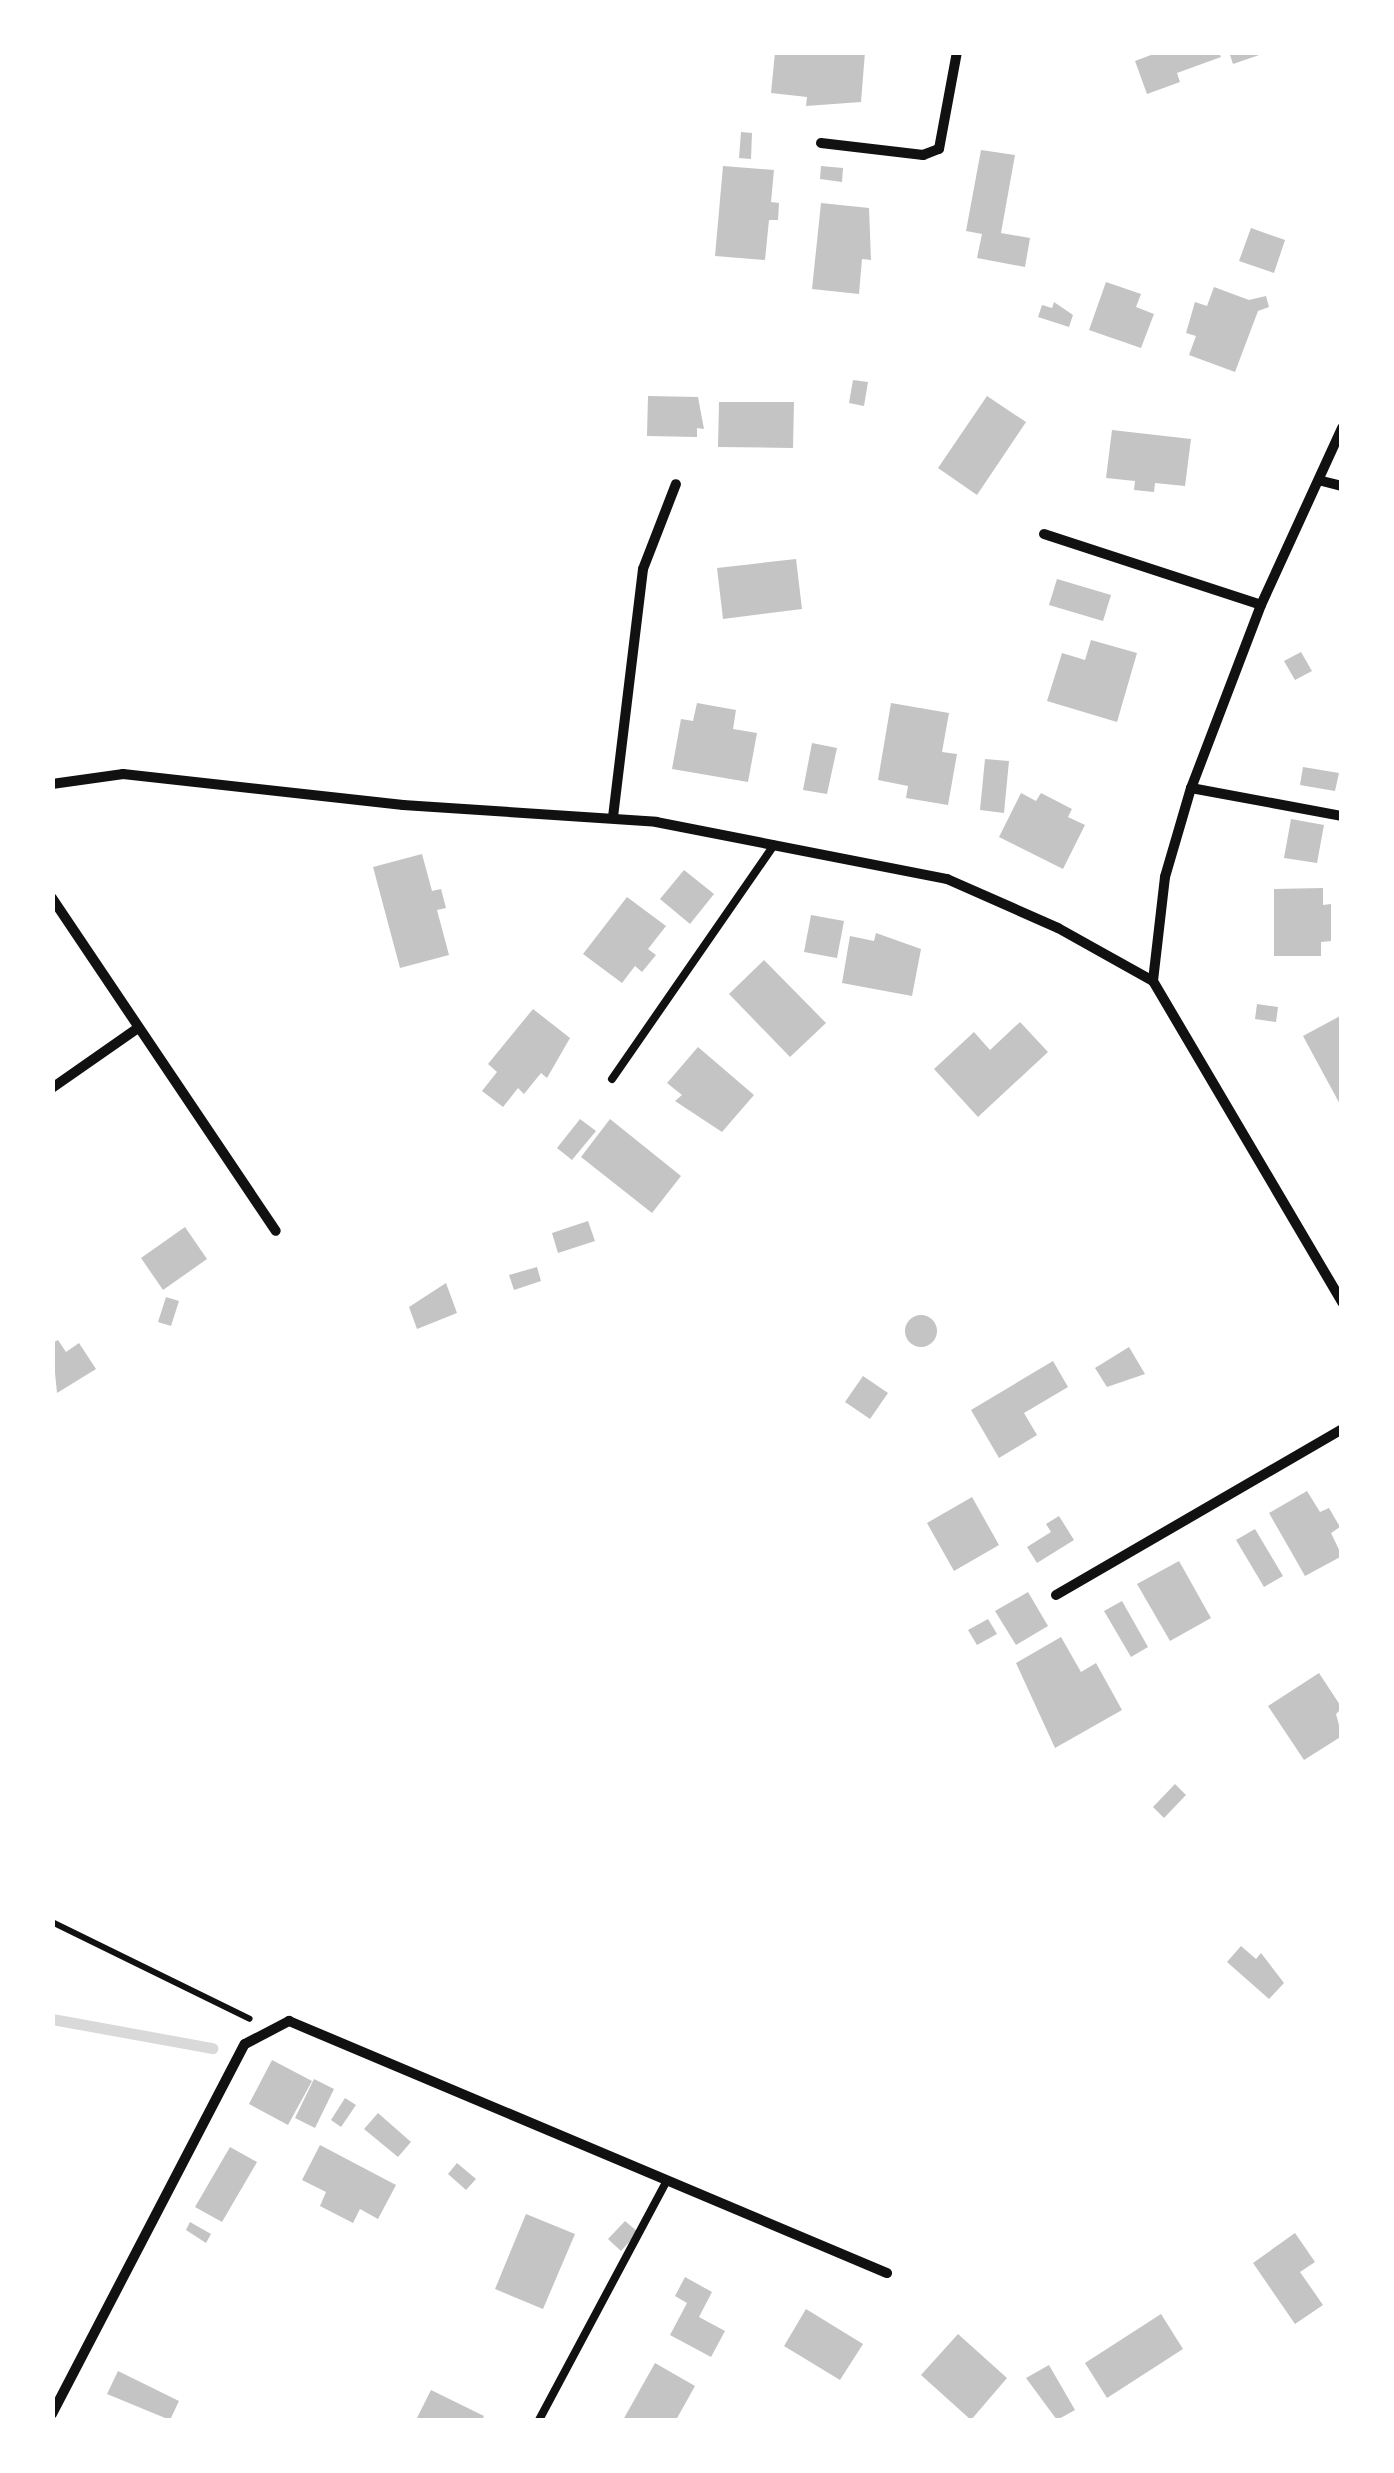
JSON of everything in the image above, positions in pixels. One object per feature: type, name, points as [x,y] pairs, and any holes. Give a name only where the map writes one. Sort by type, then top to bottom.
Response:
[{"type":"street","points":[[822,143],[923,154],[939,149],[957,52]]},
{"type":"street","points":[[1153,981],[1165,877],[1190,788],[1261,605],[1322,481],[1342,428]]},
{"type":"street","points":[[1322,481],[1342,486]]},
{"type":"street","points":[[612,817],[643,569],[676,484]]},
{"type":"street","points":[[1044,534],[1261,605]]},
{"type":"street","points":[[52,784],[123,774],[386,803],[612,817],[774,845],[980,890],[1153,981],[1342,1302]]},
{"type":"street","points":[[1190,788],[1342,816]]},
{"type":"street","points":[[52,898],[276,1231]]},
{"type":"street","points":[[52,1088],[138,1028]]},
{"type":"street","points":[[1056,1595],[1342,1429]]},
{"type":"street","points":[[52,2414],[245,2044],[269,2028],[289,2022],[887,2273]]},
{"type":"lane","points":[[612,1078],[774,845]]},
{"type":"lane","points":[[539,2420],[667,2180]]},
{"type":"path","points":[[52,1922],[269,2028]]},
{"type":"building","points":[[775,52],[865,52],[861,102],[806,106],[807,97],[771,93]]},
{"type":"building","points":[[1159,52],[1219,52],[1221,57],[1177,73],[1180,82],[1147,94],[1135,61]]},
{"type":"building","points":[[1229,52],[1265,52],[1265,53],[1233,64]]},
{"type":"building","points":[[741,132],[752,133],[751,159],[739,158]]},
{"type":"building","points":[[981,150],[1015,155],[1001,233],[1030,238],[1025,267],[977,258],[982,234],[966,231]]},
{"type":"building","points":[[723,166],[774,170],[771,202],[779,203],[778,220],[769,220],[765,260],[715,256]]},
{"type":"building","points":[[821,166],[843,168],[842,182],[820,179]]},
{"type":"building","points":[[821,203],[869,208],[871,260],[862,259],[859,294],[812,289]]},
{"type":"building","points":[[1251,228],[1285,240],[1274,273],[1239,261]]},
{"type":"building","points":[[1106,282],[1141,294],[1136,307],[1154,314],[1141,348],[1089,330]]},
{"type":"building","points":[[1214,287],[1249,300],[1266,296],[1269,307],[1258,311],[1235,372],[1189,355],[1196,336],[1186,333],[1195,302],[1207,306]]},
{"type":"building","points":[[1054,302],[1073,315],[1069,327],[1038,317],[1042,305],[1052,308]]},
{"type":"building","points":[[853,380],[868,382],[864,406],[849,403]]},
{"type":"building","points":[[648,396],[698,397],[704,429],[697,428],[697,437],[647,436]]},
{"type":"building","points":[[987,396],[1026,422],[977,495],[938,468]]},
{"type":"building","points":[[719,402],[794,402],[793,448],[718,447]]},
{"type":"building","points":[[1112,430],[1191,439],[1185,486],[1155,483],[1154,492],[1134,490],[1135,481],[1106,478]]},
{"type":"building","points":[[796,559],[802,609],[723,619],[717,568]]},
{"type":"building","points":[[1057,579],[1111,595],[1103,621],[1049,605]]},
{"type":"building","points":[[1091,640],[1137,653],[1117,722],[1047,701],[1062,653],[1085,660]]},
{"type":"building","points":[[1301,652],[1312,671],[1295,680],[1284,661]]},
{"type":"building","points":[[697,703],[736,710],[733,729],[757,733],[748,782],[672,769],[681,719],[693,721]]},
{"type":"building","points":[[891,703],[949,713],[942,752],[957,754],[948,805],[906,798],[908,786],[878,780]]},
{"type":"building","points":[[812,743],[837,748],[827,794],[803,790]]},
{"type":"building","points":[[985,759],[1009,761],[1004,813],[980,810]]},
{"type":"building","points":[[1303,767],[1339,773],[1335,791],[1300,785]]},
{"type":"building","points":[[1021,793],[1036,801],[1041,793],[1072,809],[1068,817],[1085,825],[1063,869],[999,837]]},
{"type":"building","points":[[1291,819],[1324,825],[1317,863],[1284,858]]},
{"type":"building","points":[[422,854],[432,891],[441,889],[446,908],[437,910],[449,955],[400,968],[373,867]]},
{"type":"building","points":[[684,870],[714,894],[690,924],[660,899]]},
{"type":"building","points":[[1323,888],[1323,905],[1331,904],[1331,941],[1321,942],[1321,956],[1274,956],[1274,889]]},
{"type":"building","points":[[627,897],[666,926],[648,949],[656,955],[642,972],[635,966],[622,983],[583,954]]},
{"type":"building","points":[[811,915],[844,921],[837,958],[804,952]]},
{"type":"building","points":[[876,933],[921,949],[912,996],[842,983],[850,936],[874,941]]},
{"type":"building","points":[[764,960],[826,1023],[790,1057],[729,994]]},
{"type":"building","points":[[1257,1004],[1278,1007],[1276,1022],[1255,1019]]},
{"type":"building","points":[[533,1009],[570,1038],[547,1078],[541,1073],[524,1094],[518,1088],[503,1107],[482,1091],[497,1072],[488,1064]]},
{"type":"building","points":[[1342,1015],[1342,1108],[1303,1036]]},
{"type":"building","points":[[1020,1022],[1048,1052],[978,1117],[934,1069],[974,1032],[990,1050]]},
{"type":"building","points":[[698,1047],[754,1095],[722,1132],[675,1101],[682,1095],[667,1083]]},
{"type":"building","points":[[580,1119],[596,1131],[572,1160],[557,1148]]},
{"type":"building","points":[[610,1119],[681,1176],[652,1213],[581,1157]]},
{"type":"building","points":[[588,1221],[595,1241],[558,1253],[552,1233]]},
{"type":"building","points":[[185,1227],[207,1259],[163,1290],[141,1258]]},
{"type":"building","points":[[537,1267],[541,1281],[514,1290],[509,1275]]},
{"type":"building","points":[[446,1283],[457,1313],[417,1329],[409,1307]]},
{"type":"building","points":[[166,1297],[179,1301],[171,1326],[158,1322]]},
{"type":"building","points":[[921,1315],[932,1320],[937,1331],[932,1342],[921,1347],[910,1342],[905,1331],[910,1320]]},
{"type":"building","points":[[58,1340],[66,1352],[79,1343],[96,1369],[57,1393],[52,1343]]},
{"type":"building","points":[[1129,1347],[1145,1374],[1107,1387],[1095,1368]]},
{"type":"building","points":[[1053,1361],[1068,1387],[1024,1413],[1037,1435],[999,1458],[971,1410]]},
{"type":"building","points":[[863,1376],[888,1393],[870,1419],[845,1402]]},
{"type":"building","points":[[1307,1491],[1320,1512],[1329,1508],[1340,1527],[1331,1533],[1342,1556],[1305,1576],[1269,1513]]},
{"type":"building","points":[[972,1497],[999,1545],[954,1571],[927,1523]]},
{"type":"building","points":[[1059,1516],[1074,1540],[1037,1563],[1027,1547],[1051,1532],[1046,1524]]},
{"type":"building","points":[[1255,1529],[1283,1576],[1264,1587],[1236,1540]]},
{"type":"building","points":[[1179,1561],[1211,1618],[1170,1641],[1137,1584]]},
{"type":"building","points":[[1028,1592],[1048,1626],[1016,1645],[995,1611]]},
{"type":"building","points":[[1122,1601],[1148,1647],[1131,1657],[1104,1611]]},
{"type":"building","points":[[988,1619],[997,1634],[977,1645],[968,1630]]},
{"type":"building","points":[[1061,1637],[1081,1672],[1096,1663],[1122,1710],[1055,1748],[1016,1663]]},
{"type":"building","points":[[1319,1673],[1342,1708],[1336,1714],[1342,1736],[1304,1760],[1268,1706]]},
{"type":"building","points":[[1175,1784],[1186,1795],[1164,1818],[1153,1807]]},
{"type":"building","points":[[1241,1946],[1256,1959],[1261,1953],[1284,1983],[1269,1999],[1227,1962]]},
{"type":"building","points":[[272,2060],[312,2081],[288,2125],[249,2104]]},
{"type":"building","points":[[314,2079],[334,2089],[315,2128],[295,2118]]},
{"type":"building","points":[[345,2098],[356,2105],[341,2127],[331,2120]]},
{"type":"building","points":[[378,2113],[411,2142],[398,2157],[364,2129]]},
{"type":"building","points":[[320,2145],[396,2185],[378,2219],[360,2209],[353,2223],[320,2206],[326,2192],[302,2180]]},
{"type":"building","points":[[230,2147],[257,2162],[222,2222],[195,2207]]},
{"type":"building","points":[[457,2163],[476,2179],[466,2190],[448,2174]]},
{"type":"building","points":[[526,2214],[575,2234],[543,2309],[495,2289]]},
{"type":"building","points":[[625,2221],[638,2232],[621,2251],[608,2239]]},
{"type":"building","points":[[190,2222],[211,2234],[206,2243],[186,2230]]},
{"type":"building","points":[[1295,2233],[1315,2262],[1300,2272],[1323,2305],[1295,2324],[1253,2263]]},
{"type":"building","points":[[685,2277],[712,2292],[699,2317],[725,2331],[711,2357],[670,2335],[687,2303],[675,2296]]},
{"type":"building","points":[[806,2309],[863,2344],[840,2380],[784,2346]]},
{"type":"building","points":[[1161,2314],[1183,2349],[1107,2398],[1085,2363]]},
{"type":"building","points":[[958,2334],[1007,2378],[971,2420],[921,2375]]},
{"type":"building","points":[[655,2363],[695,2386],[676,2420],[623,2420]]},
{"type":"building","points":[[1049,2365],[1075,2410],[1057,2420],[1026,2378]]},
{"type":"building","points":[[118,2371],[179,2401],[170,2420],[107,2394]]},
{"type":"building","points":[[431,2390],[484,2416],[482,2420],[416,2420]]},
{"type":"waterway","points":[[52,2019],[212,2048]]}]
